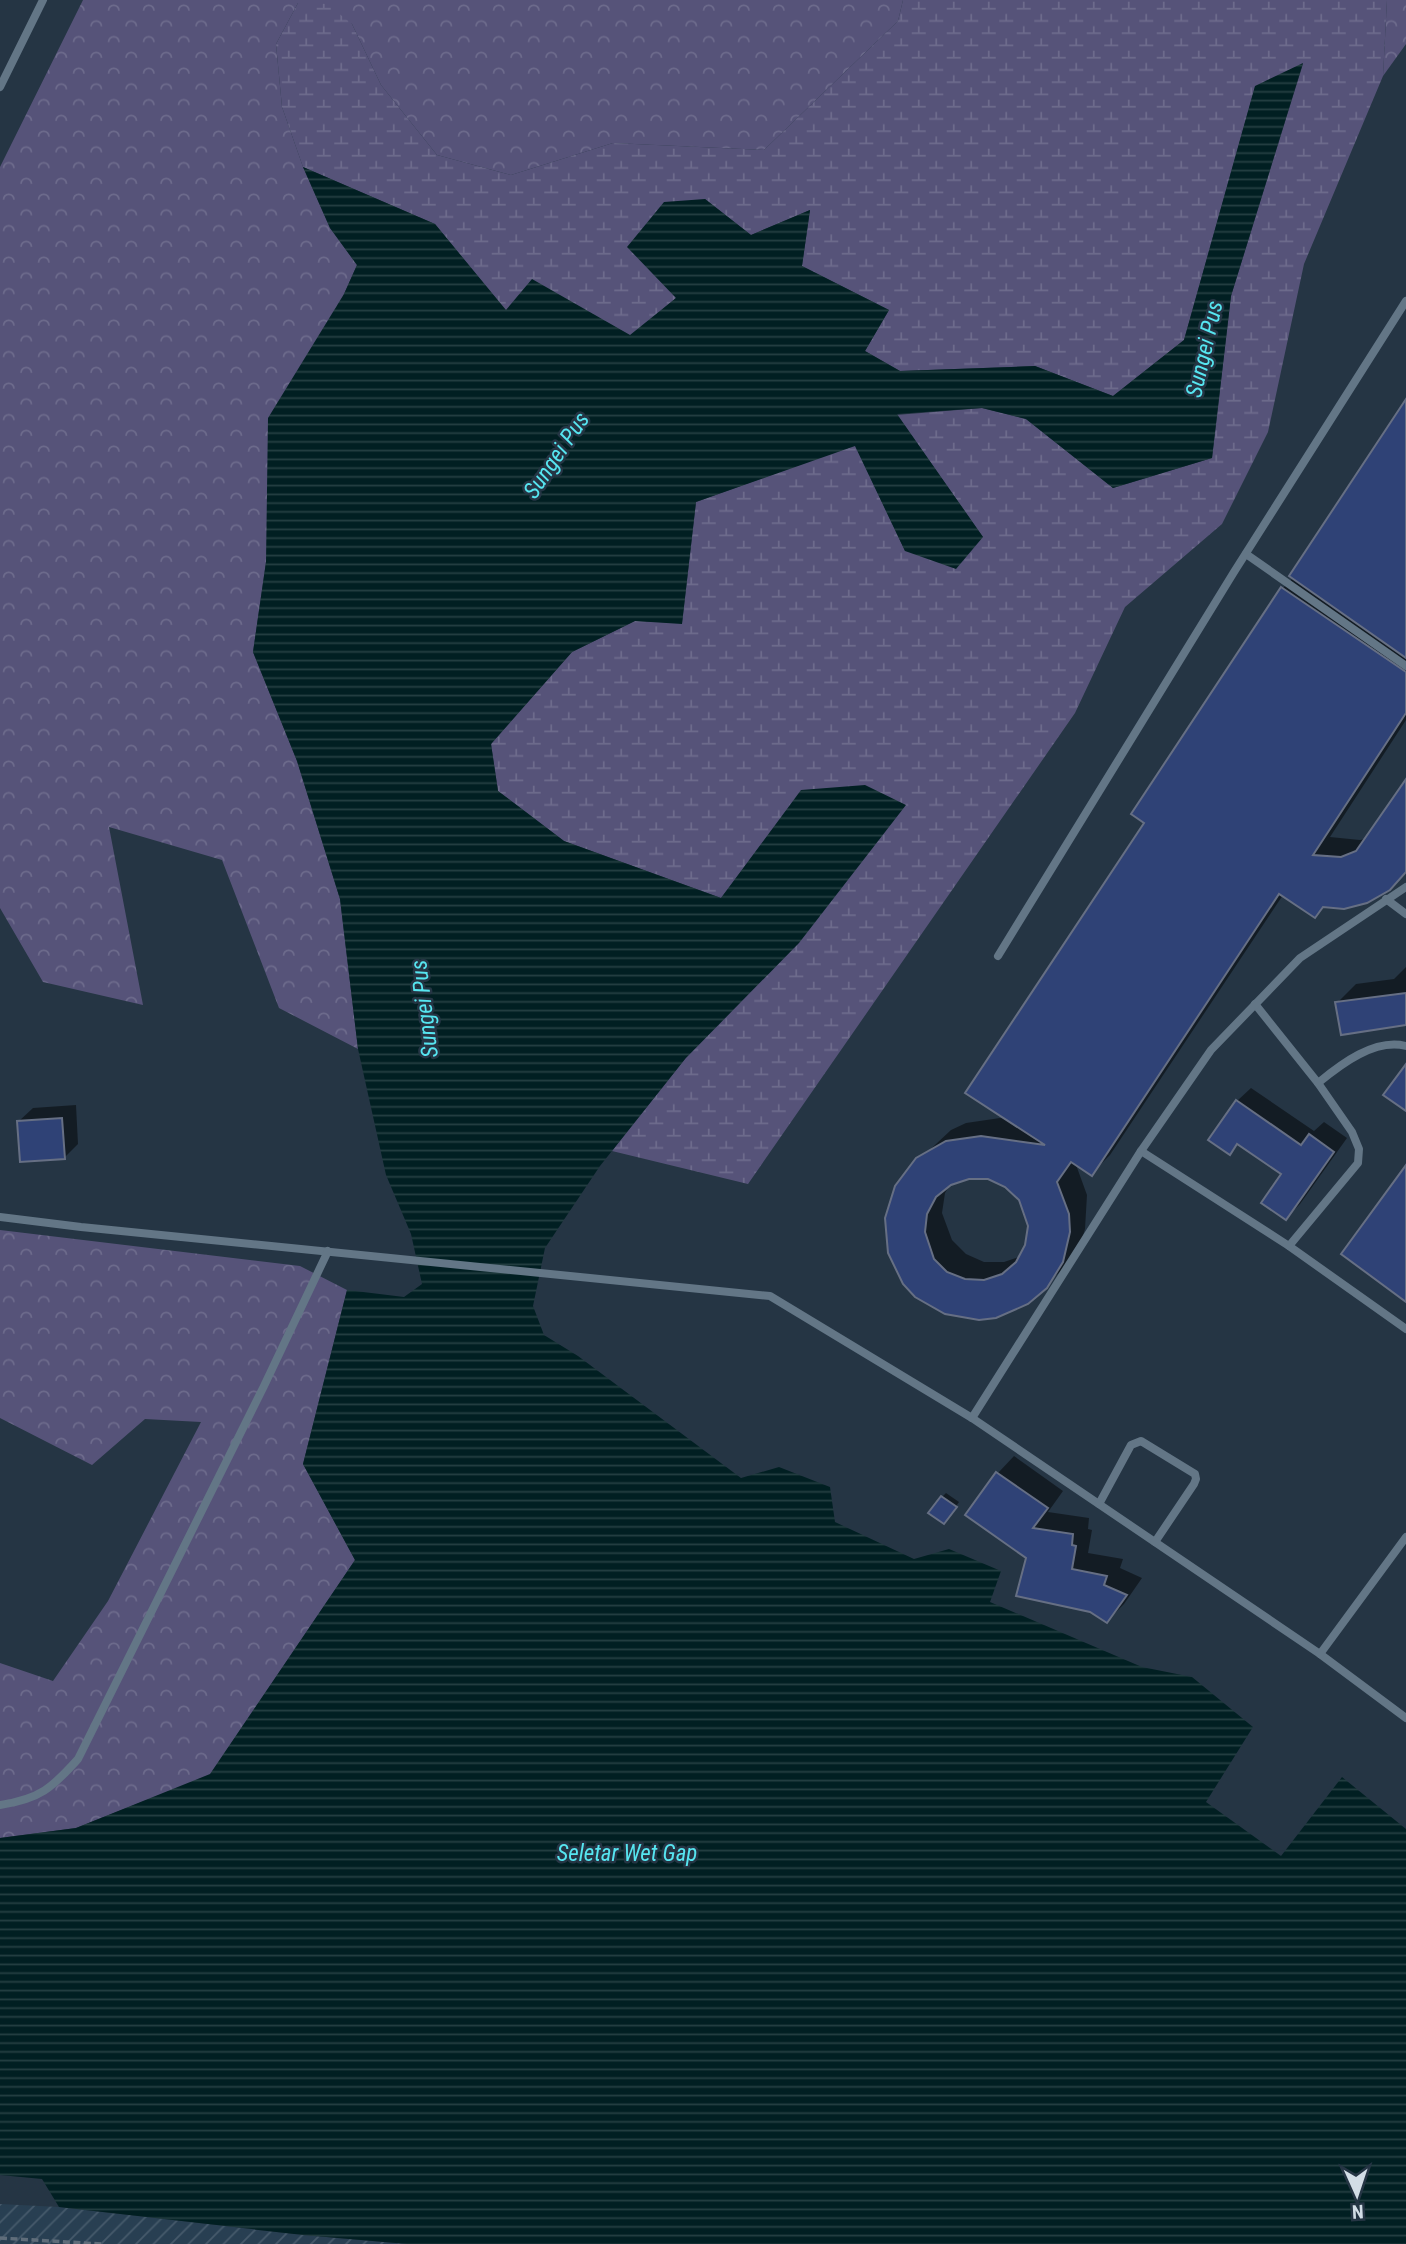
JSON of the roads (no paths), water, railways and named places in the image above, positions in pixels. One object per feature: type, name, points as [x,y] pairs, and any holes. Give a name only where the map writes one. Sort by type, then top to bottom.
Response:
[{"type":"lane","points":[[0,87],[43,0]]},
{"type":"lane","points":[[998,956],[1406,301]]},
{"type":"lane","points":[[1246,554],[1406,666]]},
{"type":"lane","points":[[972,1418],[1141,1152],[1211,1050],[1300,958],[1406,887]]},
{"type":"lane","points":[[1386,899],[1406,914]]},
{"type":"lane","points":[[1255,1004],[1318,1083],[1352,1132],[1359,1149],[1358,1163],[1289,1246]]},
{"type":"lane","points":[[1318,1083],[1345,1061],[1392,1042],[1406,1046]]},
{"type":"lane","points":[[1141,1152],[1289,1246],[1406,1329]]},
{"type":"lane","points":[[0,1217],[553,1276],[769,1296],[972,1418],[1320,1654],[1406,1718]]},
{"type":"lane","points":[[0,1805],[24,1801],[54,1786],[78,1759],[264,1387],[328,1251]]},
{"type":"lane","points":[[1099,1504],[1131,1445],[1136,1441],[1141,1441],[1195,1474],[1194,1484],[1155,1542]]},
{"type":"lane","points":[[1320,1654],[1406,1537]]},
{"type":"water","name":"Seletar Wet Gap","points":[[1303,63],[1231,296],[1212,458],[1113,488],[1026,419],[982,408],[897,414],[983,537],[956,569],[905,551],[855,446],[696,502],[682,624],[635,621],[572,652],[491,744],[498,791],[564,841],[721,898],[801,790],[865,785],[906,805],[799,943],[685,1059],[600,1166],[545,1248],[533,1306],[544,1335],[578,1356],[741,1478],[779,1467],[830,1487],[835,1522],[914,1559],[949,1549],[1001,1571],[990,1602],[1142,1667],[1192,1677],[1253,1727],[1206,1802],[1281,1856],[1342,1777],[1406,1829],[1406,2244],[407,2244],[59,2207],[42,2179],[0,2175],[0,1838],[76,1828],[210,1774],[355,1560],[303,1464],[347,1290],[404,1297],[422,1284],[411,1234],[386,1175],[358,1049],[340,899],[297,761],[253,652],[266,562],[268,418],[344,294],[357,265],[330,228],[303,167],[435,224],[506,310],[532,279],[630,335],[676,298],[627,247],[664,202],[705,199],[751,235],[810,210],[802,266],[889,310],[865,351],[900,371],[1035,366],[1113,396],[1184,340],[1255,86]]},
{"type":"water label","name":"Sungei Pus","points":[[1204,349]]},
{"type":"water label","name":"Sungei Pus","points":[[556,455]]},
{"type":"water label","name":"Sungei Pus","points":[[424,1009]]}]
